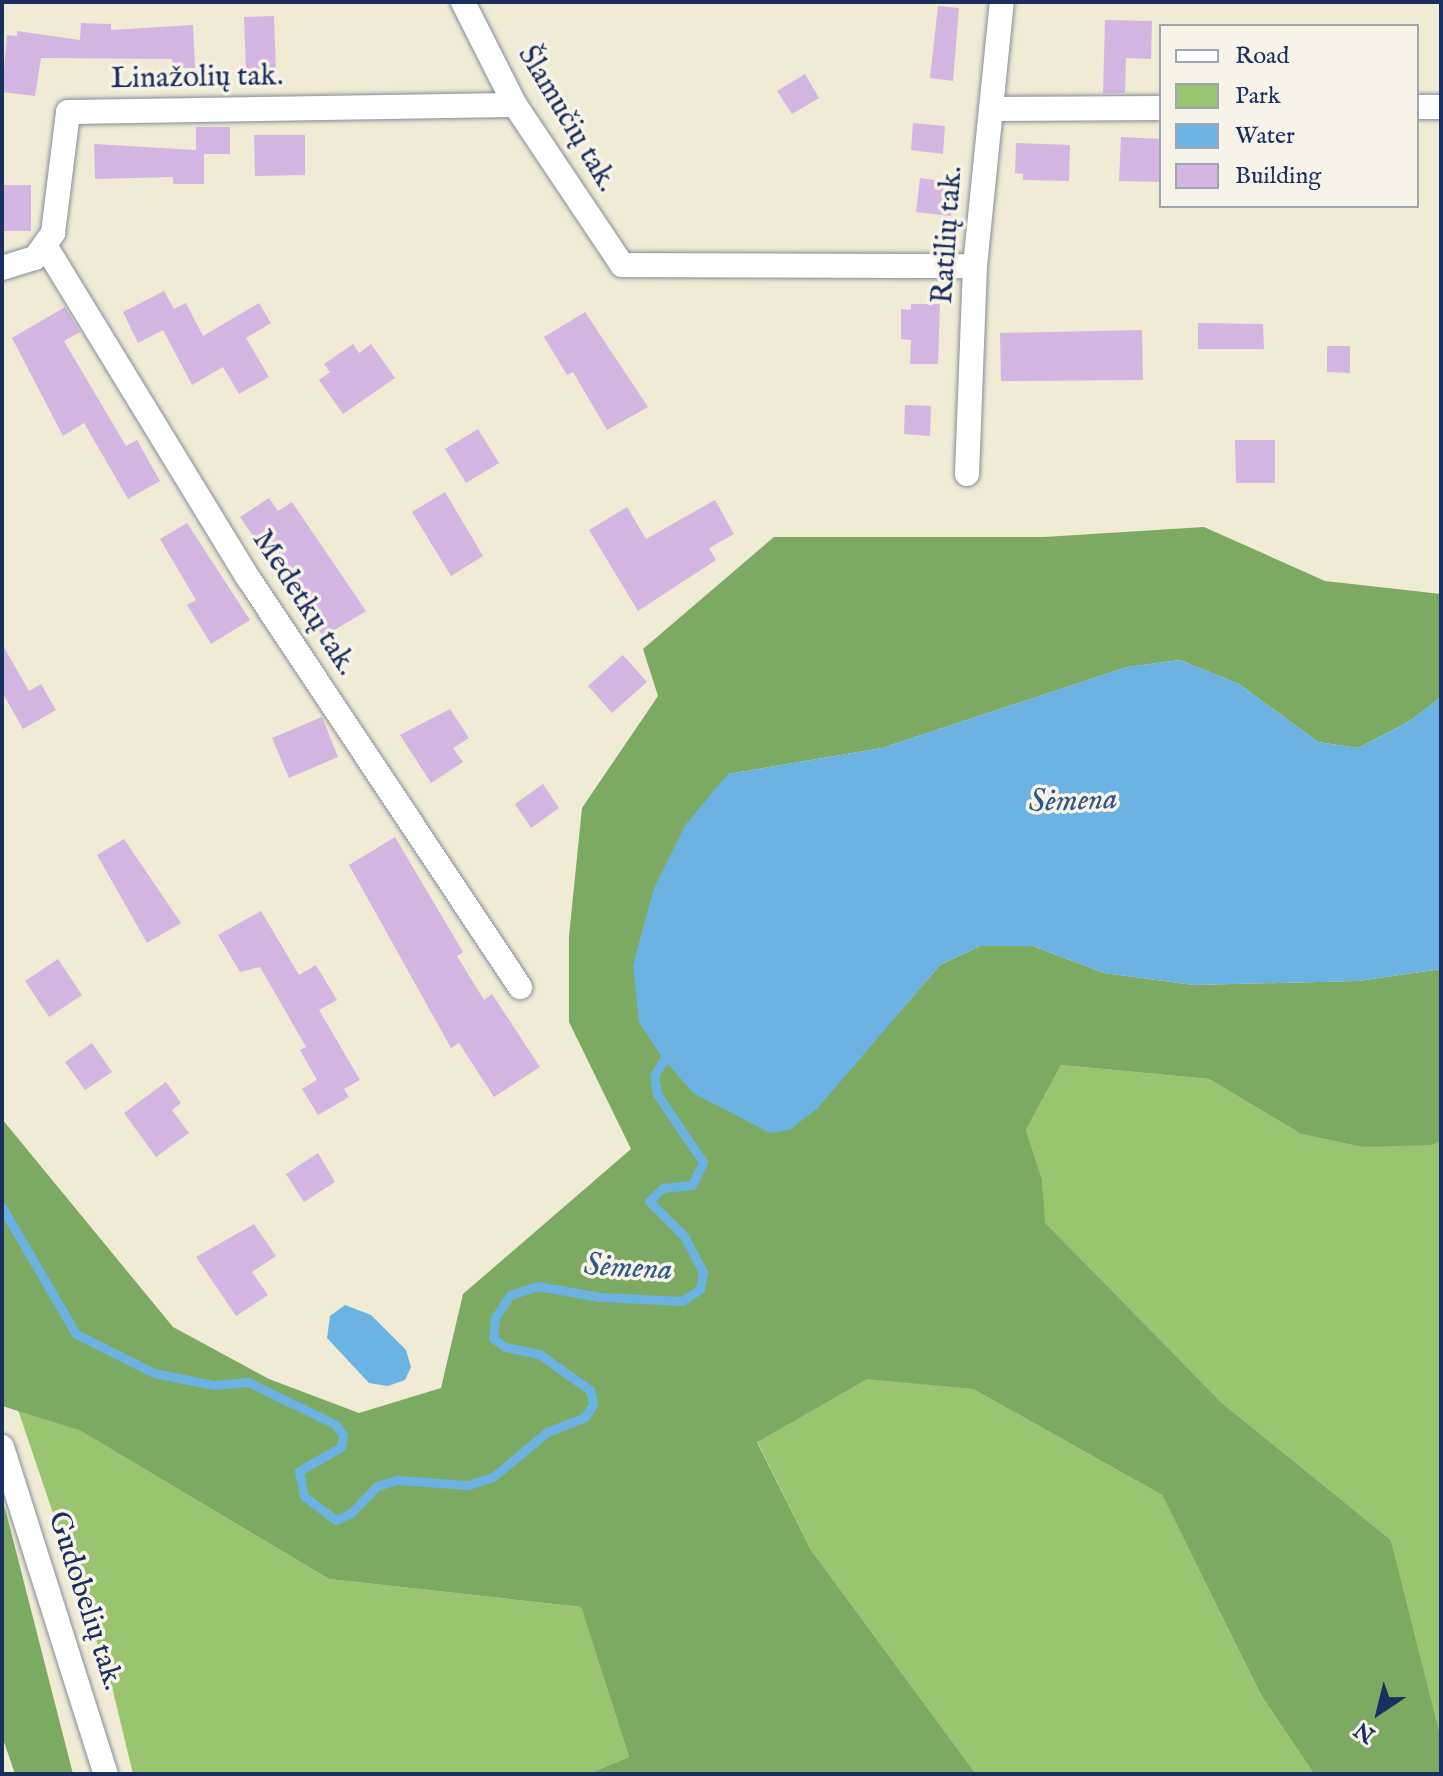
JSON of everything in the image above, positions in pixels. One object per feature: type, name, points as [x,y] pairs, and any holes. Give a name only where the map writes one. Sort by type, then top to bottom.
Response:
[{"type":"street","name":"Šlamučių tak.","points":[[463,2],[515,105],[622,265],[975,266]]},
{"type":"street","name":"Ratilių tak.","points":[[967,474],[975,266],[1002,2]]},
{"type":"street","name":"Linažolių tak.","points":[[46,247],[53,233],[68,112],[515,105]]},
{"type":"street","points":[[1419,107],[1441,107]]},
{"type":"street","points":[[991,109],[1159,108]]},
{"type":"street","points":[[2,268],[20,266],[46,247]]},
{"type":"street","name":"Medetkų tak.","points":[[46,247],[249,579],[520,987]]},
{"type":"street","name":"Gudobelių tak.","points":[[2,1447],[106,1774]]},
{"type":"green space","points":[[1204,527],[1325,581],[1441,594],[1441,697],[1410,721],[1358,748],[1318,742],[1239,684],[1180,660],[1127,667],[882,748],[728,774],[897,1015],[940,965],[980,946],[1033,946],[1104,973],[1194,985],[1358,981],[1441,969],[1441,1141],[1431,1145],[1362,1147],[1301,1134],[1209,1079],[1061,1065],[1026,1130],[1042,1179],[1045,1223],[1222,1403],[1391,1540],[1441,1738],[1441,1774],[1314,1774],[1261,1695],[1162,1495],[973,1389],[867,1379],[757,1442],[811,1550],[976,1774],[588,1774],[629,1757],[581,1607],[329,1579],[79,1430],[2,1406],[2,1119],[173,1327],[269,1379],[359,1413],[441,1388],[463,1294],[631,1149],[569,1022],[569,936],[582,808],[658,696],[643,649],[774,537],[1044,537]]},
{"type":"green space","points":[[1061,1065],[1209,1079],[1301,1134],[1362,1147],[1441,1141],[1441,1738],[1391,1540],[1222,1403],[1044,1223],[1042,1179],[1026,1130]]},
{"type":"green space","points":[[867,1378],[973,1389],[1162,1495],[1261,1695],[1314,1774],[976,1774],[811,1550],[757,1441]]},
{"type":"green space","points":[[17,1407],[79,1430],[329,1579],[581,1607],[629,1757],[588,1774],[133,1774],[112,1687]]},
{"type":"green space","points":[[2,1499],[73,1774],[15,1774],[2,1736]]},
{"type":"water","points":[[1180,660],[1239,684],[1318,742],[1358,748],[1410,721],[1441,697],[1441,969],[1358,981],[1194,985],[1104,973],[1033,946],[980,946],[940,965],[817,1109],[789,1130],[770,1133],[693,1093],[662,1057],[639,1022],[633,965],[654,888],[686,824],[728,774],[882,748],[1127,667]]},
{"type":"water","points":[[345,1305],[371,1315],[406,1350],[411,1367],[405,1380],[388,1386],[369,1383],[327,1338],[330,1316]]},
{"type":"building","points":[[938,6],[959,8],[953,81],[930,78]]},
{"type":"building","points":[[274,16],[276,72],[246,73],[244,17]]},
{"type":"building","points":[[1105,20],[1152,21],[1151,59],[1126,58],[1125,93],[1103,93]]},
{"type":"building","points":[[81,23],[111,24],[111,30],[193,25],[195,68],[172,68],[172,59],[41,58],[35,96],[2,92],[7,35],[17,36],[17,31],[80,40]]},
{"type":"building","points":[[805,74],[819,98],[792,114],[777,91]]},
{"type":"building","points":[[913,123],[945,126],[943,154],[911,150]]},
{"type":"building","points":[[196,127],[230,127],[230,154],[204,154],[204,184],[173,184],[173,177],[95,179],[94,144],[196,150]]},
{"type":"building","points":[[254,135],[305,135],[305,175],[255,176]]},
{"type":"building","points":[[1121,137],[1159,139],[1159,182],[1119,181]]},
{"type":"building","points":[[1016,143],[1070,145],[1069,181],[1023,180],[1023,174],[1015,173]]},
{"type":"building","points":[[920,178],[955,183],[951,216],[916,212]]},
{"type":"building","points":[[2,185],[31,185],[31,231],[2,231]]},
{"type":"building","points":[[164,291],[174,309],[186,303],[203,336],[259,303],[271,323],[246,338],[269,377],[239,394],[223,367],[192,385],[163,330],[138,343],[123,312]]},
{"type":"building","points":[[911,304],[940,304],[938,364],[910,364],[911,340],[901,339],[901,309],[911,310]]},
{"type":"building","points":[[65,307],[80,332],[64,341],[126,446],[137,440],[160,481],[128,499],[84,423],[63,436],[12,338]]},
{"type":"building","points":[[585,312],[648,407],[607,430],[573,372],[567,375],[544,337]]},
{"type":"building","points":[[1198,323],[1263,324],[1264,349],[1198,349]]},
{"type":"building","points":[[1142,330],[1143,380],[1001,381],[1000,333]]},
{"type":"building","points":[[353,344],[359,353],[371,344],[395,378],[343,414],[319,380],[330,372],[324,364]]},
{"type":"building","points":[[1327,346],[1350,346],[1350,373],[1327,372]]},
{"type":"building","points":[[905,405],[931,406],[930,436],[904,434]]},
{"type":"building","points":[[478,429],[499,463],[466,483],[445,449]]},
{"type":"building","points":[[1235,440],[1275,440],[1275,483],[1236,483]]},
{"type":"building","points":[[445,492],[483,556],[451,576],[412,512]]},
{"type":"building","points":[[269,498],[278,511],[292,502],[366,611],[323,637],[309,613],[315,609],[277,550],[267,557],[240,517]]},
{"type":"building","points":[[715,500],[734,534],[709,548],[716,560],[638,611],[589,530],[627,507],[646,539]]},
{"type":"building","points":[[187,523],[250,620],[211,644],[187,605],[196,600],[160,539]]},
{"type":"building","points":[[2,644],[29,691],[41,684],[56,710],[23,729],[2,692]]},
{"type":"building","points":[[623,655],[647,682],[612,713],[588,686]]},
{"type":"building","points":[[450,709],[469,738],[453,748],[463,762],[431,783],[400,735]]},
{"type":"building","points":[[322,717],[338,757],[289,778],[272,738]]},
{"type":"building","points":[[543,784],[559,808],[531,828],[515,804]]},
{"type":"building","points":[[395,837],[463,952],[457,956],[484,1000],[492,994],[540,1067],[494,1097],[459,1043],[451,1048],[349,865]]},
{"type":"building","points":[[124,839],[181,923],[147,943],[97,855]]},
{"type":"building","points":[[261,911],[299,975],[316,965],[337,1000],[319,1010],[360,1080],[344,1089],[349,1097],[318,1115],[302,1089],[317,1080],[300,1050],[306,1047],[260,967],[240,972],[218,935]]},
{"type":"building","points":[[58,959],[82,995],[49,1017],[25,981]]},
{"type":"building","points":[[92,1043],[112,1072],[85,1090],[65,1062]]},
{"type":"building","points":[[166,1082],[181,1103],[172,1110],[189,1133],[156,1157],[124,1113]]},
{"type":"building","points":[[318,1153],[335,1182],[304,1202],[286,1174]]},
{"type":"building","points":[[254,1224],[276,1256],[252,1272],[268,1295],[236,1316],[196,1257]]},
{"type":"waterway","name":"Sėmena","points":[[2,1207],[76,1334],[154,1373],[213,1385],[248,1382],[335,1424],[343,1435],[341,1447],[299,1471],[304,1496],[336,1520],[351,1513],[377,1486],[397,1480],[468,1485],[493,1477],[547,1432],[585,1417],[593,1404],[590,1390],[539,1354],[505,1347],[493,1338],[495,1318],[510,1295],[537,1286],[600,1297],[682,1301],[700,1289],[703,1272],[684,1236],[649,1201],[663,1188],[692,1185],[703,1162],[657,1094],[654,1076],[670,1049]]}]
